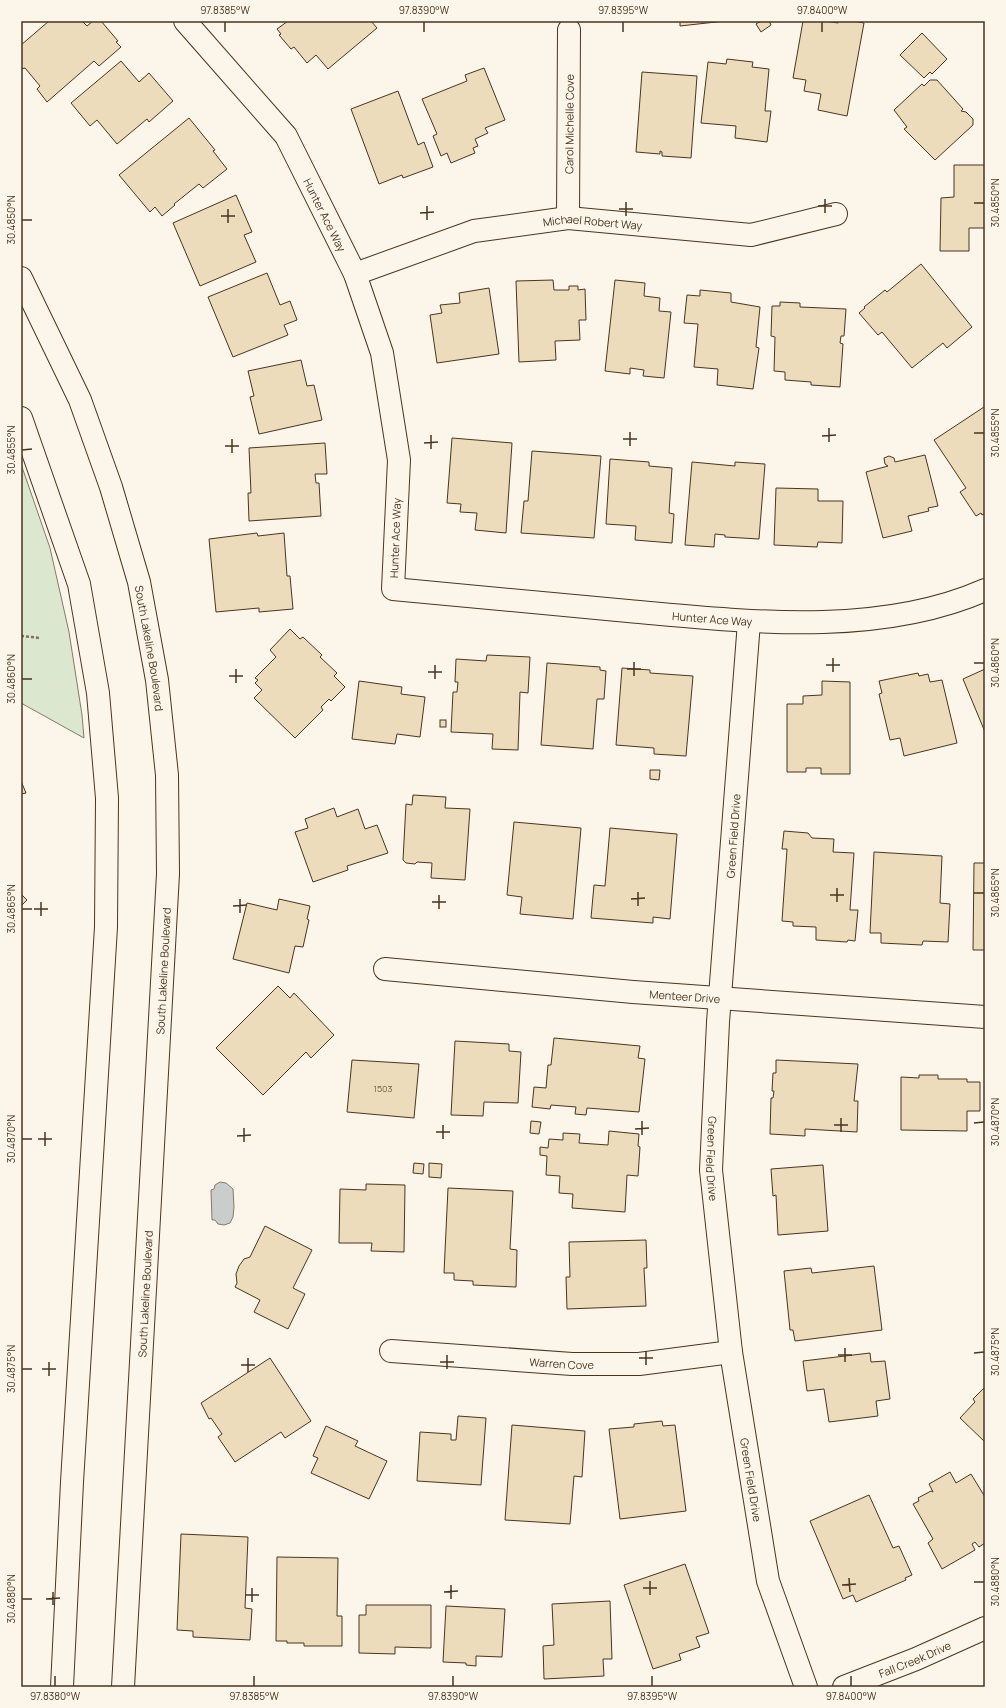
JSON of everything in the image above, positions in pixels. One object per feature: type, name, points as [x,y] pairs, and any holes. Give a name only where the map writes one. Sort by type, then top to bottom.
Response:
[{"type":"street","name":"Hunter Ace Way","points":[[185,21],[286,136],[355,274],[382,353],[398,460],[393,589],[749,622],[835,621],[899,615],[960,601],[985,590]]},
{"type":"street","name":"Carol Michelle Cove","points":[[568,218],[569,30]]},
{"type":"street","name":"Michael Robert Way","points":[[355,274],[474,231],[568,218],[751,236],[836,214]]},
{"type":"street","name":"South Lakeline Boulevard","points":[[21,278],[80,400],[112,487],[139,582],[157,680],[167,775],[168,874],[123,1687]]},
{"type":"street","points":[[21,418],[78,584],[98,693],[107,798],[106,927],[72,1482],[62,1687]]},
{"type":"street","name":"Green Field Drive","points":[[749,622],[718,1022],[711,1170],[731,1352],[768,1581],[806,1687]]},
{"type":"street","name":"Menteer Drive","points":[[385,969],[633,992],[721,997],[985,1017]]},
{"type":"street","name":"Warren Cove","points":[[391,1351],[572,1364],[639,1364],[731,1352]]},
{"type":"street","name":"Fall Creek Drive","points":[[844,1687],[916,1659],[985,1628]]},
{"type":"path","points":[[21,636],[40,638]]},
{"type":"green space","points":[[21,464],[50,548],[69,632],[82,715],[84,738],[21,703]]},
{"type":"shaded area","points":[[220,1182],[226,1183],[233,1189],[233,1217],[230,1223],[224,1225],[218,1224],[215,1220],[212,1220],[211,1190],[214,1189],[215,1185]]},
{"type":"building","points":[[49,21],[82,21],[87,26],[93,21],[101,21],[118,41],[116,42],[121,47],[99,66],[94,61],[47,102],[37,89],[40,86],[25,68],[21,69],[21,45]]},
{"type":"building","points":[[288,21],[371,21],[377,28],[328,69],[316,55],[307,63],[294,47],[291,49],[279,35],[281,34],[277,29]]},
{"type":"building","points":[[680,21],[725,21],[680,26]]},
{"type":"building","points":[[761,21],[769,21],[771,25],[761,32],[756,24]]},
{"type":"building","points":[[803,21],[826,21],[838,23],[838,21],[853,21],[864,23],[847,116],[818,110],[821,94],[804,91],[806,80],[793,78]]},
{"type":"building","points":[[922,33],[947,59],[932,74],[930,72],[924,78],[900,55]]},
{"type":"building","points":[[727,59],[753,62],[752,67],[769,69],[765,111],[771,111],[767,142],[735,138],[736,126],[701,123],[708,62],[726,64]]},
{"type":"building","points":[[121,61],[139,82],[149,73],[173,101],[149,122],[147,119],[117,144],[97,120],[90,126],[71,103]]},
{"type":"building","points":[[484,68],[505,120],[485,128],[488,133],[475,139],[478,146],[473,148],[475,153],[451,163],[447,153],[441,156],[433,136],[437,134],[422,99],[467,81],[465,75]]},
{"type":"building","points":[[642,72],[697,76],[691,158],[662,156],[662,152],[660,151],[660,154],[636,152]]},
{"type":"building","points":[[930,80],[937,80],[963,109],[961,111],[966,112],[973,119],[973,125],[935,160],[904,129],[907,127],[894,110],[922,84],[924,86]]},
{"type":"building","points":[[398,91],[418,145],[424,142],[433,167],[403,178],[402,175],[379,184],[351,109]]},
{"type":"building","points":[[189,118],[215,150],[213,151],[227,169],[203,188],[199,184],[174,204],[175,205],[162,216],[155,207],[150,212],[119,175]]},
{"type":"building","points":[[954,165],[985,165],[985,228],[969,228],[969,251],[940,251],[941,198],[954,197]]},
{"type":"building","points":[[236,195],[252,232],[244,235],[256,262],[200,286],[173,223]]},
{"type":"building","points":[[921,264],[972,327],[947,348],[943,343],[912,368],[882,332],[878,335],[859,313],[885,290],[887,292]]},
{"type":"building","points":[[267,273],[280,305],[290,301],[297,320],[284,325],[288,335],[233,357],[208,297]]},
{"type":"building","points":[[553,280],[554,290],[569,290],[569,286],[578,286],[578,290],[585,289],[586,320],[579,320],[580,340],[555,341],[556,360],[519,362],[516,281]]},
{"type":"building","points":[[615,280],[645,283],[644,296],[660,298],[659,311],[671,312],[664,378],[643,376],[644,370],[630,368],[630,374],[605,371]]},
{"type":"building","points":[[489,288],[499,354],[437,363],[430,315],[442,313],[440,305],[460,303],[459,293]]},
{"type":"building","points":[[700,290],[731,293],[731,302],[760,307],[756,347],[759,348],[753,389],[717,385],[718,369],[694,367],[698,324],[684,323],[687,295],[700,296]]},
{"type":"building","points":[[780,302],[800,303],[800,307],[846,309],[844,336],[841,336],[840,343],[843,344],[840,387],[811,385],[811,382],[785,380],[785,372],[774,371],[775,337],[771,336],[772,306],[780,306]]},
{"type":"building","points":[[301,360],[307,386],[314,385],[322,420],[259,434],[250,397],[254,396],[248,371]]},
{"type":"building","points":[[984,407],[985,513],[982,515],[981,513],[976,516],[960,492],[966,488],[934,440]]},
{"type":"building","points":[[452,438],[512,443],[506,533],[475,530],[477,513],[460,512],[461,504],[447,503]]},
{"type":"building","points":[[325,443],[327,474],[315,474],[316,483],[319,483],[321,516],[249,521],[248,493],[251,493],[249,448]]},
{"type":"building","points":[[532,451],[601,456],[594,538],[521,533],[524,501],[528,501]]},
{"type":"building","points":[[925,455],[938,506],[928,508],[929,511],[908,516],[912,531],[883,538],[866,472],[888,466],[885,464],[884,458],[889,456],[894,458],[895,462]]},
{"type":"building","points":[[610,459],[649,462],[649,466],[672,468],[669,513],[674,514],[672,543],[635,540],[636,526],[606,524]]},
{"type":"building","points":[[692,462],[735,466],[735,462],[765,464],[759,539],[725,537],[725,535],[715,534],[714,547],[685,545]]},
{"type":"building","points":[[776,488],[818,489],[818,501],[843,501],[842,543],[818,542],[817,547],[774,545]]},
{"type":"building","points":[[257,533],[258,536],[284,533],[287,576],[290,576],[293,609],[259,612],[259,608],[216,612],[209,539]]},
{"type":"building","points":[[290,629],[300,639],[303,637],[322,655],[320,657],[337,673],[334,676],[345,687],[331,701],[329,699],[321,707],[323,710],[295,738],[254,698],[262,690],[255,683],[258,680],[255,678],[276,657],[270,650]]},
{"type":"building","points":[[487,655],[530,657],[528,693],[520,692],[518,750],[492,749],[493,734],[451,732],[453,692],[457,692],[458,682],[455,682],[456,659],[486,661]]},
{"type":"building","points":[[547,663],[600,667],[600,670],[606,671],[604,699],[597,699],[593,749],[541,745]]},
{"type":"building","points":[[622,668],[650,670],[650,673],[693,676],[686,756],[654,754],[654,748],[616,745]]},
{"type":"building","points":[[985,669],[985,732],[963,679]]},
{"type":"building","points":[[918,673],[919,676],[928,674],[930,682],[942,680],[957,743],[904,756],[900,738],[890,740],[879,694],[882,693],[879,681]]},
{"type":"building","points":[[359,681],[402,687],[401,694],[425,697],[420,737],[397,734],[395,744],[352,739]]},
{"type":"building","points":[[822,681],[850,682],[850,774],[821,774],[821,768],[806,768],[806,772],[787,772],[787,704],[803,704],[803,696],[822,695]]},
{"type":"building","points":[[440,720],[446,720],[446,727],[440,727]]},
{"type":"building","points":[[650,770],[660,770],[659,780],[650,779]]},
{"type":"building","points":[[21,781],[26,793],[21,794]]},
{"type":"building","points":[[413,795],[446,797],[445,808],[470,809],[465,880],[431,878],[432,863],[417,862],[415,864],[406,863],[403,860],[406,804],[412,805]]},
{"type":"building","points":[[334,808],[337,817],[358,809],[365,829],[377,825],[388,853],[347,866],[348,870],[313,882],[295,832],[308,828],[305,819]]},
{"type":"building","points":[[514,822],[581,828],[573,919],[520,914],[522,897],[507,895]]},
{"type":"building","points":[[610,828],[677,834],[670,919],[653,917],[653,923],[591,918],[594,885],[605,886]]},
{"type":"building","points":[[784,831],[808,833],[812,838],[834,839],[833,852],[854,853],[850,910],[858,910],[855,941],[848,940],[847,942],[816,940],[816,927],[793,926],[793,922],[782,921],[787,849],[782,849]]},
{"type":"building","points":[[874,852],[942,856],[940,903],[950,904],[948,942],[923,941],[922,945],[881,943],[881,933],[870,933]]},
{"type":"building","points":[[974,863],[985,863],[985,950],[973,950]]},
{"type":"building","points":[[21,894],[27,900],[21,906]]},
{"type":"building","points":[[279,899],[310,906],[307,919],[309,920],[303,947],[295,946],[289,973],[233,959],[247,903],[277,910]]},
{"type":"building","points":[[278,986],[290,998],[294,993],[334,1035],[311,1058],[306,1052],[263,1095],[216,1048]]},
{"type":"building","points":[[554,1038],[640,1046],[638,1058],[645,1059],[639,1112],[587,1108],[586,1115],[575,1114],[576,1107],[551,1105],[550,1109],[532,1107],[534,1087],[546,1088],[548,1065],[551,1065]]},
{"type":"building","points":[[455,1041],[509,1044],[509,1051],[521,1052],[518,1103],[484,1102],[483,1116],[451,1115]]},
{"type":"building","points":[[352,1060],[419,1064],[414,1118],[347,1112]]},
{"type":"building","points":[[776,1060],[858,1064],[854,1101],[858,1101],[857,1132],[805,1129],[805,1136],[770,1134],[771,1098],[773,1098],[774,1091],[772,1091],[773,1073],[776,1073]]},
{"type":"building","points":[[919,1075],[938,1075],[938,1079],[967,1079],[967,1082],[980,1082],[980,1111],[967,1111],[967,1131],[901,1130],[901,1077],[919,1078]]},
{"type":"building","points":[[531,1121],[541,1122],[539,1134],[530,1133]]},
{"type":"building","points":[[609,1131],[639,1134],[638,1146],[640,1147],[638,1176],[627,1175],[625,1212],[572,1208],[573,1194],[559,1193],[560,1176],[546,1175],[547,1156],[540,1155],[540,1147],[548,1148],[549,1139],[563,1140],[563,1133],[580,1134],[579,1143],[608,1145]]},
{"type":"building","points":[[414,1163],[424,1164],[423,1174],[413,1173]]},
{"type":"building","points":[[429,1163],[442,1164],[441,1178],[429,1177]]},
{"type":"building","points":[[823,1165],[828,1231],[778,1235],[776,1195],[773,1196],[771,1169]]},
{"type":"building","points":[[366,1184],[405,1185],[404,1252],[371,1251],[372,1243],[339,1243],[340,1189],[366,1190]]},
{"type":"building","points":[[448,1188],[513,1191],[510,1249],[517,1250],[516,1287],[473,1285],[473,1281],[454,1280],[454,1273],[444,1273]]},
{"type":"building","points":[[265,1226],[312,1250],[293,1288],[305,1294],[288,1329],[254,1312],[260,1300],[235,1287],[237,1283],[236,1274],[239,1266],[244,1259],[250,1257]]},
{"type":"building","points":[[646,1240],[647,1268],[644,1268],[646,1306],[567,1309],[566,1277],[570,1277],[569,1242]]},
{"type":"building","points":[[874,1266],[882,1330],[795,1341],[793,1330],[790,1330],[784,1271],[811,1268],[812,1273]]},
{"type":"building","points":[[870,1353],[871,1362],[885,1361],[890,1399],[876,1401],[878,1416],[829,1422],[824,1389],[807,1391],[803,1361]]},
{"type":"building","points":[[270,1358],[311,1421],[285,1438],[281,1432],[235,1462],[218,1437],[222,1434],[211,1418],[209,1419],[201,1403]]},
{"type":"building","points":[[985,1387],[985,1442],[960,1418],[975,1402],[973,1399]]},
{"type":"building","points":[[458,1416],[486,1418],[481,1485],[417,1481],[420,1432],[451,1434],[451,1440],[456,1440]]},
{"type":"building","points":[[662,1421],[663,1426],[675,1425],[686,1511],[620,1519],[609,1429],[634,1427],[634,1424]]},
{"type":"building","points":[[512,1425],[585,1431],[582,1477],[574,1476],[570,1524],[505,1520]]},
{"type":"building","points":[[326,1426],[358,1441],[355,1446],[387,1461],[369,1499],[311,1473],[318,1458],[313,1456]]},
{"type":"building","points":[[950,1472],[956,1483],[971,1474],[985,1497],[985,1543],[979,1547],[975,1542],[972,1544],[975,1550],[942,1569],[928,1543],[933,1539],[913,1504],[919,1501],[918,1498],[931,1491],[933,1492],[929,1484]]},
{"type":"building","points":[[869,1495],[893,1548],[899,1546],[912,1575],[905,1578],[906,1580],[856,1602],[853,1595],[843,1599],[810,1521]]},
{"type":"building","points":[[181,1534],[248,1537],[245,1608],[252,1609],[250,1640],[193,1637],[193,1631],[177,1630]]},
{"type":"building","points":[[277,1557],[338,1558],[337,1616],[342,1616],[342,1646],[304,1646],[304,1643],[287,1643],[287,1641],[276,1641]]},
{"type":"building","points":[[685,1564],[709,1633],[696,1637],[700,1647],[679,1654],[681,1660],[653,1669],[624,1585]]},
{"type":"building","points":[[610,1601],[612,1659],[603,1659],[604,1676],[544,1679],[543,1646],[554,1645],[552,1604]]},
{"type":"building","points":[[366,1605],[431,1605],[431,1648],[395,1647],[395,1654],[359,1653],[359,1615],[366,1615]]},
{"type":"building","points":[[446,1606],[505,1609],[502,1657],[476,1656],[476,1666],[466,1665],[466,1663],[443,1662]]}]
